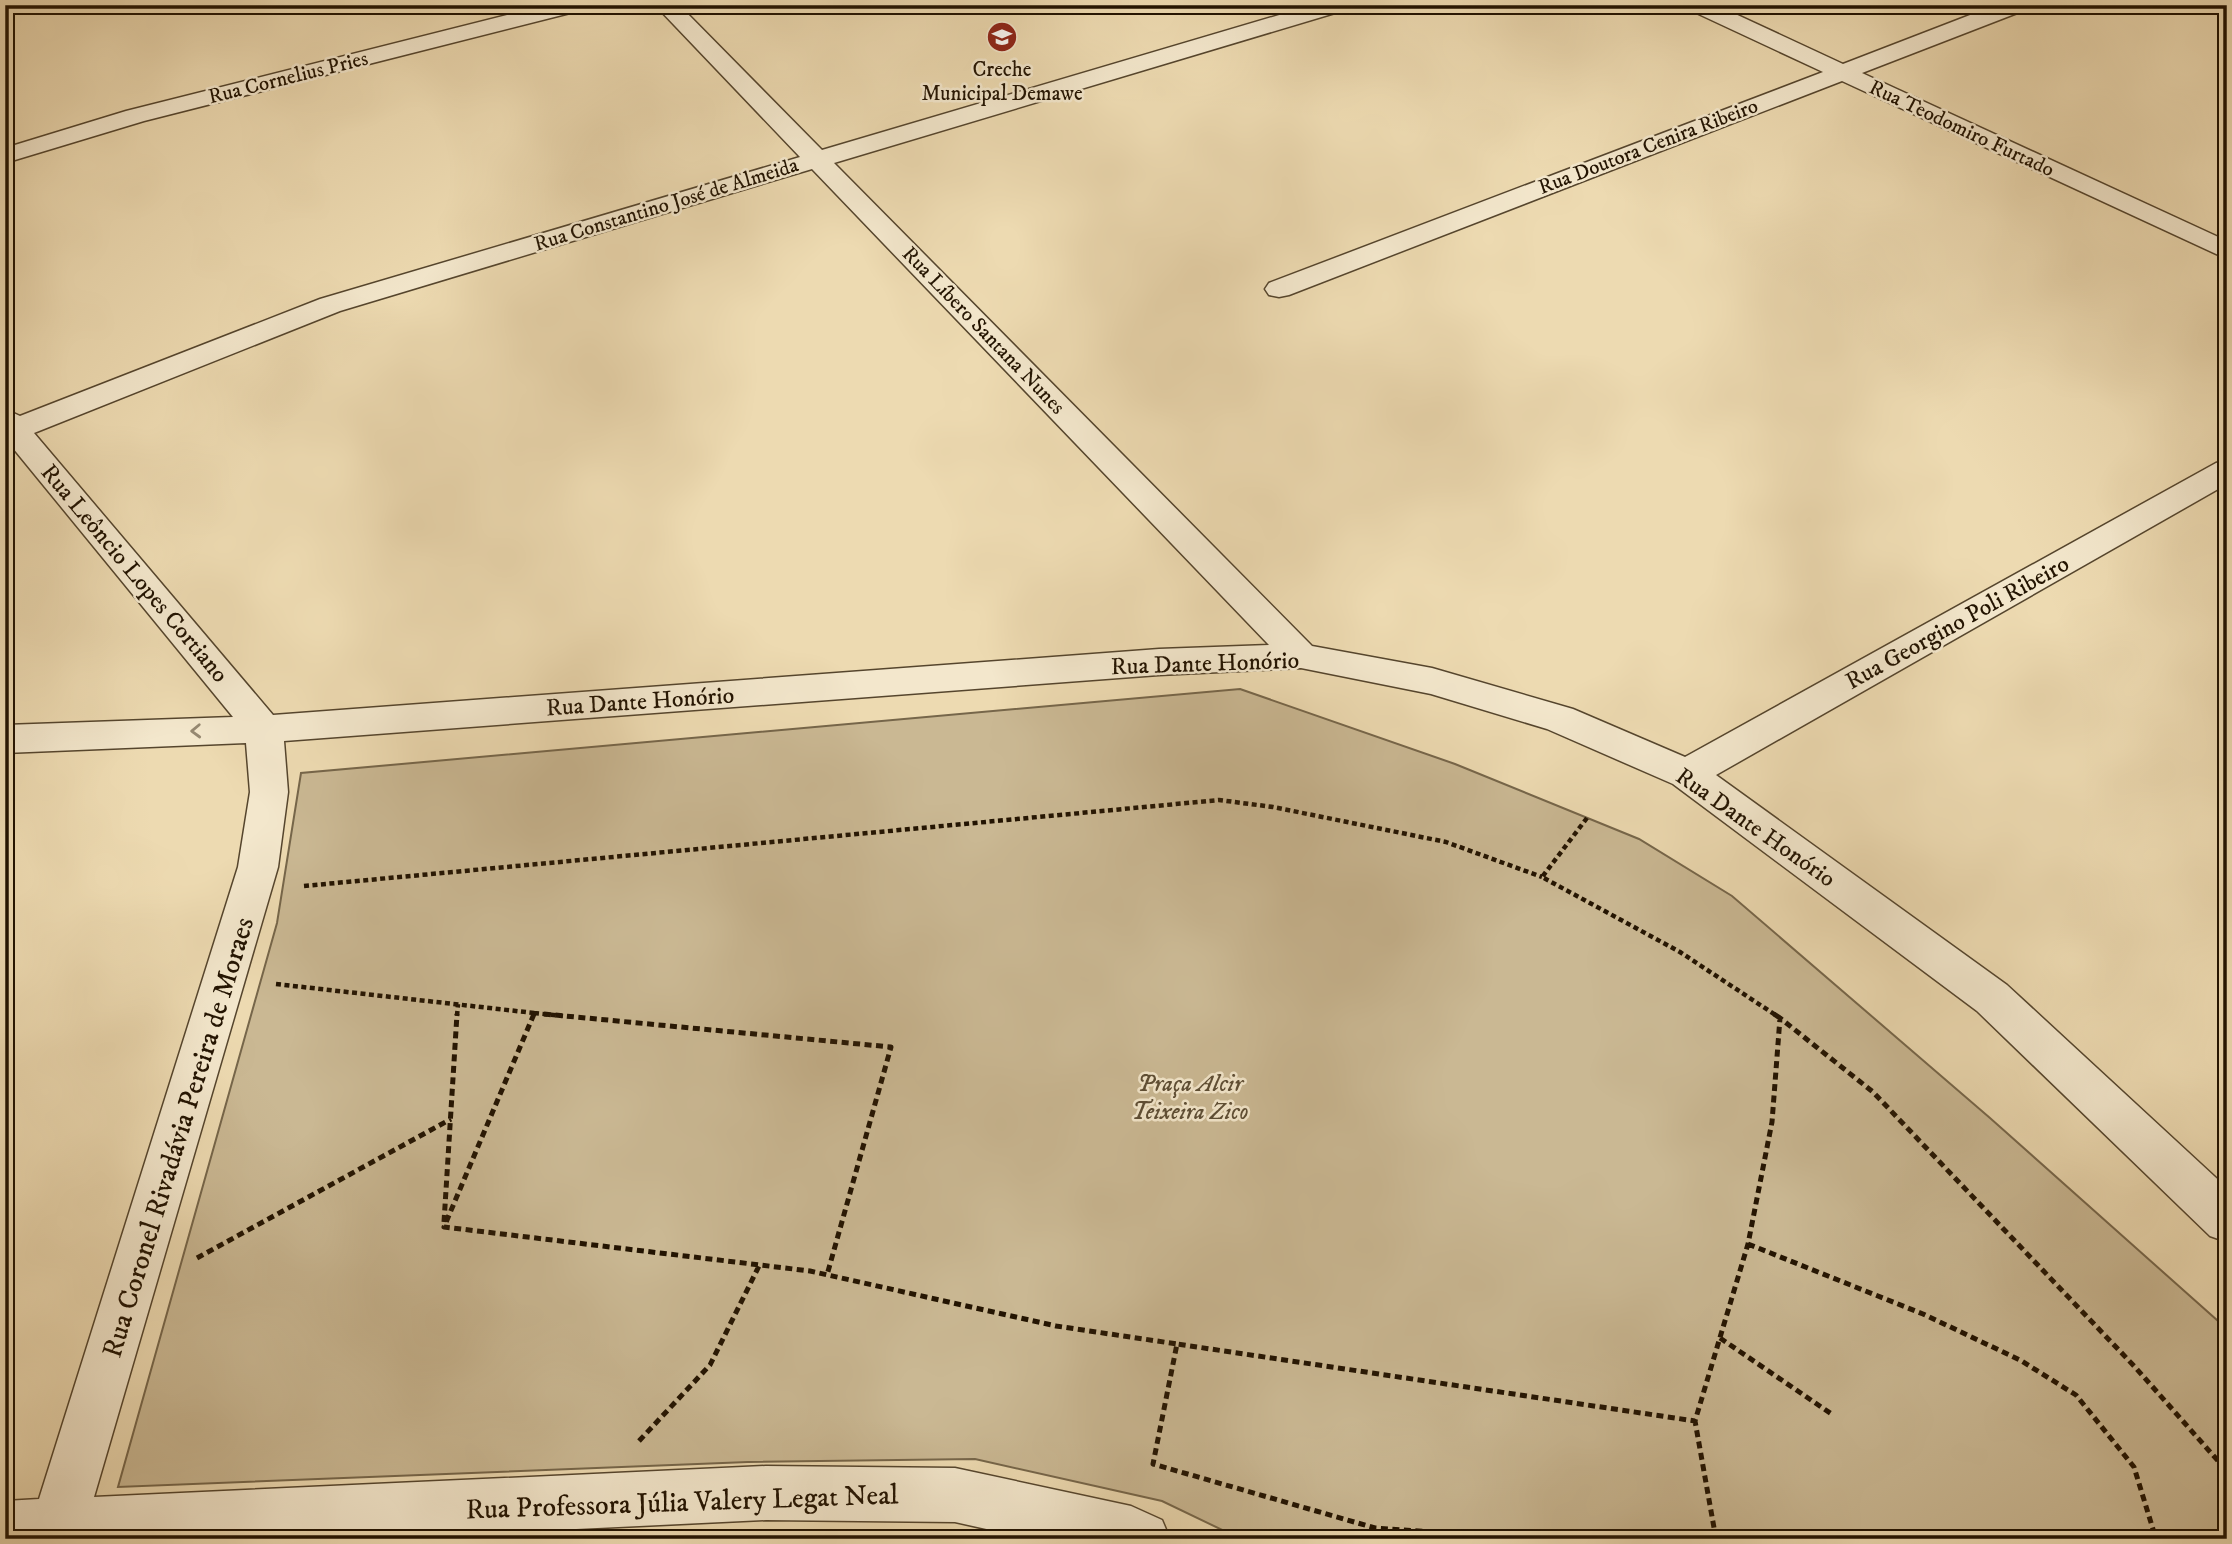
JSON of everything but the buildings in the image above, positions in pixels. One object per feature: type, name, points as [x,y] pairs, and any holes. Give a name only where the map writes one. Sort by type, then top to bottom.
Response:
[{"type":"street","name":"Rua Cornelius Pries","points":[[5,156],[135,116],[574,5]]},
{"type":"street","name":"Rua Líbero Santana Nunes","points":[[666,5],[1301,656]]},
{"type":"street","name":"Rua Constantino José de Almeida","points":[[8,427],[330,305],[1337,5]]},
{"type":"street","name":"Rua Teodomiro Furtado","points":[[1698,5],[2227,251]]},
{"type":"street","name":"Rua Doutora Cenira Ribeiro","points":[[1279,289],[2017,5]]},
{"type":"street","name":"Rua Leôncio Lopes Cortiano","points":[[8,427],[264,729]]},
{"type":"street","name":"Rua Georgino Poli Ribeiro","points":[[1687,774],[2227,470]]},
{"type":"street","name":"Rua Dante Honório","points":[[5,739],[264,729],[1159,662],[1301,656],[1432,681],[1560,719],[1687,774],[1992,998],[2227,1220]]},
{"type":"street","name":"Rua Coronel Rivadávia Pereira de Moraes","points":[[56,1532],[258,867],[269,792],[264,729]]},
{"type":"street","name":"Rua Professora Júlia Valery Legat Neal","points":[[5,1528],[56,1532],[766,1493],[955,1495],[1131,1533],[1143,1539]]},
{"type":"path","points":[[296,887],[1219,800],[1273,807],[1447,842],[1542,877],[1680,951],[1780,1018],[1873,1092],[2135,1367],[2227,1471]]},
{"type":"path","points":[[1542,877],[1587,818]]},
{"type":"path","points":[[273,984],[534,1013],[891,1047],[827,1275]]},
{"type":"path","points":[[444,1227],[458,1004]]},
{"type":"path","points":[[444,1227],[534,1013]]},
{"type":"path","points":[[1716,1539],[1695,1421],[1748,1244],[1772,1122],[1780,1018]]},
{"type":"path","points":[[191,1261],[451,1119]]},
{"type":"path","points":[[444,1227],[827,1275],[1056,1326],[1695,1421]]},
{"type":"path","points":[[1748,1244],[1923,1314],[2020,1360],[2076,1395],[2134,1467],[2156,1539]]},
{"type":"path","points":[[631,1448],[710,1366],[760,1265]]},
{"type":"path","points":[[1720,1338],[1833,1415]]},
{"type":"path","points":[[1177,1344],[1153,1464],[1375,1528],[1537,1539]]},
{"type":"green space","name":"Praça Alcir Teixeira Zico","points":[[1240,689],[1455,764],[1639,839],[1732,896],[1990,1118],[2227,1329],[2227,1539],[1241,1539],[1162,1501],[975,1459],[748,1462],[118,1487],[277,923],[301,773]]},
{"type":"place","name":"Creche Municipal Demawe","points":[[1002,37]]}]
